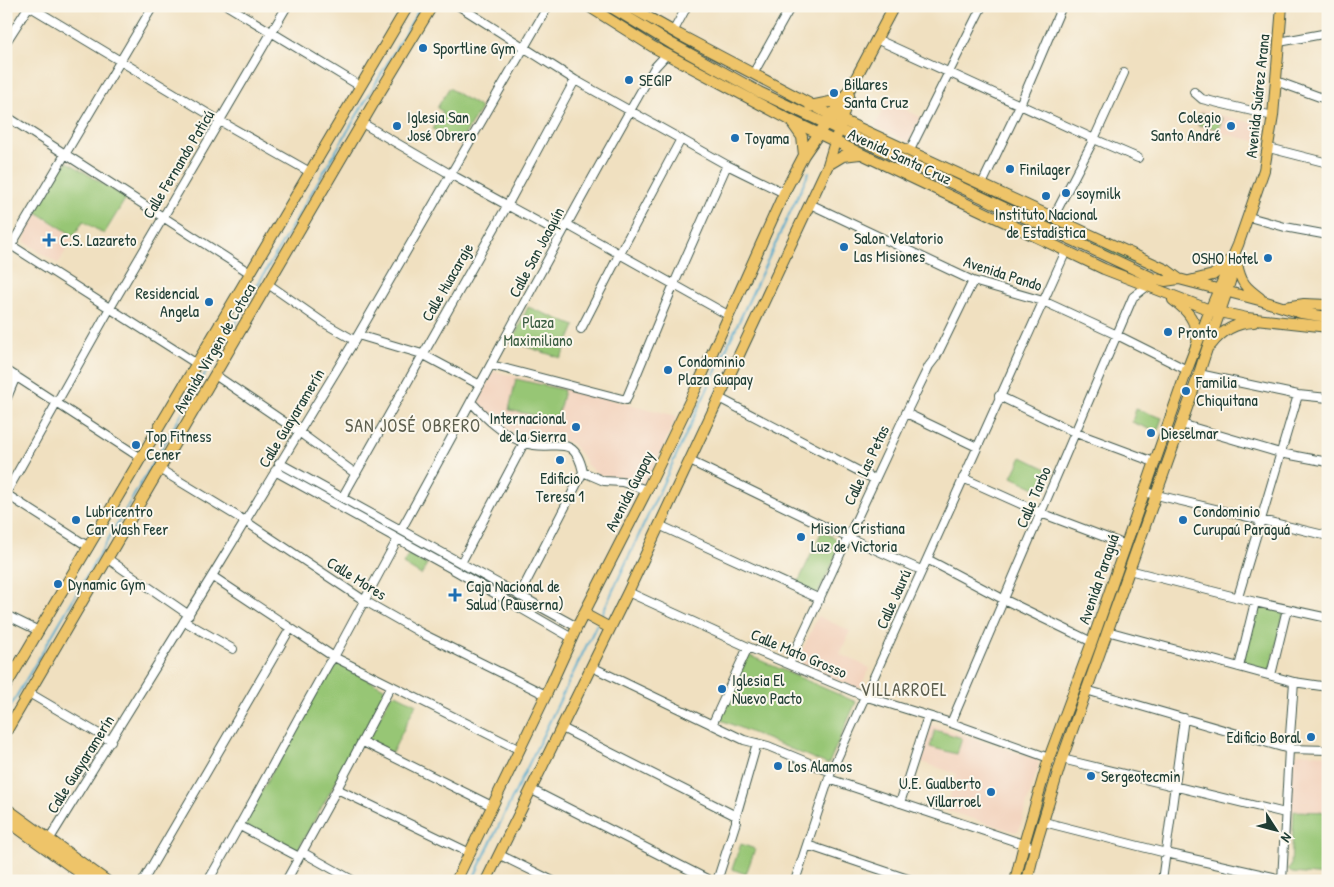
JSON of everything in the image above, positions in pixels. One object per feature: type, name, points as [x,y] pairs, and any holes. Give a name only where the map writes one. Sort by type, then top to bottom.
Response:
[{"type":"main road","name":"Avenida Virgen de Cotoca","points":[[6,686],[218,331],[250,273],[408,6]]},
{"type":"main road","name":"Avenida Virgen de Cotoca","points":[[6,732],[161,470],[214,376],[232,339],[268,284],[432,6]]},
{"type":"main road","name":"Avenida Santa Cruz","points":[[588,6],[653,47],[790,120],[834,124],[864,130],[1167,270],[1184,281],[1207,288],[1220,301]]},
{"type":"main road","name":"Avenida Santa Cruz","points":[[609,6],[672,44],[796,110],[834,124],[1062,236],[1153,278],[1165,281],[1184,281]]},
{"type":"main road","name":"Avenida Guapay","points":[[456,881],[577,627],[647,490],[699,382],[784,193],[804,155],[834,124],[876,38],[894,6]]},
{"type":"main road","name":"Avenida Suárez Arana","points":[[1220,301],[1249,217],[1269,148],[1282,6]]},
{"type":"main road","name":"Avenida Santa Cruz","points":[[632,9],[812,106],[834,124]]},
{"type":"main road","points":[[632,9],[691,54]]},
{"type":"main road","points":[[796,110],[847,97],[852,116],[856,123],[864,130]]},
{"type":"main road","points":[[790,120],[802,137],[804,155]]},
{"type":"main road","name":"Avenida Santa Cruz","points":[[834,124],[833,141],[1066,252],[1162,292],[1220,301]]},
{"type":"main road","points":[[486,881],[592,666],[607,626],[628,592],[828,165],[832,153],[834,124]]},
{"type":"main road","points":[[834,124],[847,147]]},
{"type":"main road","points":[[828,165],[843,156],[861,154]]},
{"type":"main road","points":[[1019,202],[1062,236]]},
{"type":"main road","points":[[1184,281],[1213,275],[1227,264],[1238,245]]},
{"type":"main road","name":"Avenida Suárez Arana","points":[[1220,301],[1236,261],[1238,245]]},
{"type":"main road","points":[[1236,261],[1240,279],[1244,286],[1263,301]]},
{"type":"main road","points":[[1162,292],[1180,305],[1193,318],[1201,349],[1234,326],[1247,323],[1272,321],[1328,327]]},
{"type":"main road","points":[[1220,301],[1263,301],[1301,313],[1328,318]]},
{"type":"main road","points":[[1220,301],[1272,321]]},
{"type":"main road","name":"Avenida Paraguá","points":[[1015,881],[1049,758],[1092,642],[1187,370],[1216,323],[1220,301]]},
{"type":"main road","name":"Avenida Paraguá","points":[[1027,881],[1062,759],[1199,374],[1201,349],[1220,301]]},
{"type":"main road","points":[[1284,307],[1304,304],[1328,306]]},
{"type":"main road","points":[[218,331],[232,339]]},
{"type":"main road","points":[[584,614],[607,626]]},
{"type":"main road","points":[[6,808],[107,881]]},
{"type":"main road","points":[[6,819],[14,821],[44,842],[49,840]]},
{"type":"main road","points":[[6,819],[77,877],[90,881]]},
{"type":"main road","points":[[77,877],[84,871],[99,881]]},
{"type":"street","points":[[6,42],[29,6],[120,62],[310,172]]},
{"type":"street","points":[[6,254],[9,244],[66,154],[153,6]]},
{"type":"street","points":[[228,6],[360,86]]},
{"type":"street","name":"Calle Fernando Paticú","points":[[6,494],[110,308],[287,6]]},
{"type":"street","points":[[459,6],[575,80],[727,164],[784,193]]},
{"type":"street","name":"Calle Guayaramerín","points":[[49,840],[356,338],[548,6]]},
{"type":"street","points":[[673,32],[687,6]]},
{"type":"street","points":[[753,74],[791,6]]},
{"type":"street","points":[[910,150],[982,6]]},
{"type":"street","points":[[982,184],[1020,105],[1062,6]]},
{"type":"street","points":[[1279,42],[1328,33]]},
{"type":"street","points":[[876,38],[1138,158]]},
{"type":"street","points":[[653,47],[655,67]]},
{"type":"street","name":"Calle San Joaquín","points":[[402,530],[472,403],[560,234],[655,67],[667,54]]},
{"type":"street","points":[[1052,218],[1094,139],[1124,73]]},
{"type":"street","name":"Calle Huacaraje","points":[[342,498],[507,206],[575,80]]},
{"type":"street","points":[[1276,81],[1328,100]]},
{"type":"street","points":[[1194,92],[1202,99],[1273,116]]},
{"type":"street","points":[[6,116],[250,273]]},
{"type":"street","points":[[362,122],[450,174],[560,234]]},
{"type":"street","points":[[581,329],[681,139]]},
{"type":"street","points":[[1269,148],[1328,163]]},
{"type":"street","points":[[490,366],[626,400],[674,284],[727,164]]},
{"type":"street","name":"Avenida Pando","points":[[810,204],[973,281],[1043,301],[1187,370]]},
{"type":"street","points":[[1249,217],[1285,227],[1328,235]]},
{"type":"street","points":[[566,224],[728,315]]},
{"type":"street","points":[[9,244],[197,364]]},
{"type":"street","name":"Calle Jaurú","points":[[795,881],[830,776],[864,696],[1066,252]]},
{"type":"street","name":"Calle Las Petas","points":[[789,664],[906,413],[973,281]]},
{"type":"street","points":[[268,284],[324,323],[356,338],[422,354],[480,386]]},
{"type":"street","name":"Calle Tarbo","points":[[951,723],[1117,335],[1134,297],[1146,286]]},
{"type":"street","points":[[6,370],[141,458]]},
{"type":"street","points":[[1199,374],[1298,395],[1328,398]]},
{"type":"street","points":[[6,400],[16,376]]},
{"type":"street","points":[[214,376],[299,432],[356,474]]},
{"type":"street","points":[[1238,597],[1298,395]]},
{"type":"street","points":[[999,396],[1076,433],[1154,462]]},
{"type":"street","points":[[719,398],[874,480]]},
{"type":"street","points":[[472,403],[491,422],[524,443],[533,445],[565,445],[570,448],[579,457],[583,472],[519,596]]},
{"type":"street","points":[[906,413],[977,447]]},
{"type":"street","points":[[1181,424],[1280,453],[1328,462]]},
{"type":"street","points":[[461,563],[524,443]]},
{"type":"street","points":[[690,461],[847,537],[921,570]]},
{"type":"street","points":[[280,463],[577,627]]},
{"type":"street","name":"Calle Mores","points":[[161,470],[245,521],[365,601],[423,634],[546,695]]},
{"type":"street","points":[[275,471],[572,638]]},
{"type":"street","points":[[583,472],[604,480],[622,482],[647,490]]},
{"type":"street","points":[[963,478],[1041,513],[1126,545]]},
{"type":"street","points":[[1144,492],[1328,536]]},
{"type":"street","points":[[6,494],[89,547]]},
{"type":"street","points":[[378,529],[383,520]]},
{"type":"street","points":[[659,525],[820,599]]},
{"type":"street","points":[[208,881],[240,826],[282,745],[334,657],[398,540]]},
{"type":"street","points":[[927,559],[1092,642]]},
{"type":"street","points":[[108,560],[186,618],[234,648]]},
{"type":"street","points":[[1129,570],[1255,602],[1328,618]]},
{"type":"street","points":[[212,576],[334,657],[520,750]]},
{"type":"street","points":[[485,588],[490,579]]},
{"type":"street","name":"Calle Mato Grosso","points":[[628,592],[748,647],[864,696],[951,723],[1049,758]]},
{"type":"street","points":[[1239,666],[1255,602]]},
{"type":"street","points":[[1272,675],[1286,609]]},
{"type":"street","points":[[6,615],[39,631]]},
{"type":"street","points":[[143,881],[290,629]]},
{"type":"street","points":[[1107,631],[1294,682],[1328,687]]},
{"type":"street","points":[[712,725],[748,647]]},
{"type":"street","points":[[592,666],[744,740],[768,746],[830,776],[900,803],[1035,848]]},
{"type":"street","points":[[1044,822],[1273,877],[1282,881],[1294,682]]},
{"type":"street","points":[[286,881],[363,742],[391,686]]},
{"type":"street","points":[[1086,690],[1289,749],[1328,750]]},
{"type":"street","points":[[29,693],[111,741]]},
{"type":"street","points":[[900,803],[928,716]]},
{"type":"street","points":[[1162,881],[1184,718]]},
{"type":"street","points":[[562,728],[736,816]]},
{"type":"street","points":[[363,742],[492,806]]},
{"type":"street","points":[[717,881],[736,822],[736,816],[757,744]]},
{"type":"street","points":[[1062,759],[1285,814]]},
{"type":"street","points":[[337,789],[470,852]]},
{"type":"street","points":[[532,790],[711,881]]},
{"type":"street","points":[[240,826],[354,881]]},
{"type":"street","points":[[808,845],[914,881]]},
{"type":"street","points":[[500,855],[553,881]]},
{"type":"shaded area","points":[[888,101],[922,118],[909,142],[875,126]]},
{"type":"shaded area","name":"Colegio Santo André","points":[[1200,110],[1265,126],[1263,143],[1196,127]]},
{"type":"shaded area","name":"C.S. Lazareto","points":[[36,214],[74,236],[58,264],[25,242],[26,232]]},
{"type":"shaded area","points":[[493,371],[677,416],[646,484],[622,477],[599,475],[586,464],[583,457],[572,444],[560,440],[548,442],[531,440],[520,436],[502,425],[477,405]]},
{"type":"shaded area","points":[[818,616],[850,631],[840,654],[870,668],[861,687],[857,689],[797,662]]},
{"type":"shaded area","name":"U.E. Gualberto Villarroel","points":[[932,725],[1037,759],[1039,764],[1019,830],[1015,832],[945,810],[957,774],[916,760],[927,728]]},
{"type":"shaded area","points":[[1299,753],[1328,755],[1328,812],[1294,811],[1290,809],[1291,758]]},
{"type":"green space","points":[[449,88],[481,108],[459,144],[433,129],[443,112],[437,108]]},
{"type":"green space","points":[[1201,113],[1222,118],[1219,129],[1198,125]]},
{"type":"green space","points":[[68,162],[126,198],[104,234],[83,221],[74,236],[35,211],[61,166]]},
{"type":"green space","points":[[1049,220],[1156,272],[1154,273],[1063,232]]},
{"type":"green space","name":"Plaza Maximiliano","points":[[528,307],[575,326],[561,358],[512,342]]},
{"type":"green space","points":[[516,379],[564,390],[557,420],[509,410]]},
{"type":"green space","points":[[1136,409],[1162,418],[1157,432],[1132,422]]},
{"type":"green space","points":[[1022,457],[1053,472],[1044,492],[1012,477]]},
{"type":"green space","points":[[822,531],[840,541],[841,546],[818,593],[815,593],[797,585]]},
{"type":"green space","points":[[409,554],[427,565],[421,575],[403,564]]},
{"type":"green space","points":[[1257,605],[1284,612],[1270,672],[1242,665]]},
{"type":"green space","points":[[748,655],[856,702],[829,763],[827,764],[721,720],[720,717]]},
{"type":"green space","points":[[337,663],[384,688],[385,693],[296,851],[243,825],[331,666]]},
{"type":"green space","points":[[396,694],[416,704],[392,753],[370,742],[369,737],[391,695]]},
{"type":"green space","points":[[935,730],[962,738],[957,754],[930,747]]},
{"type":"green space","points":[[1294,811],[1328,812],[1328,876],[1292,873],[1288,869],[1291,865]]},
{"type":"green space","points":[[741,844],[755,849],[746,874],[732,869]]},
{"type":"waterway","points":[[230,332],[421,6]]},
{"type":"waterway","points":[[600,618],[809,172]]},
{"type":"waterway","points":[[6,714],[226,338]]},
{"type":"waterway","points":[[472,881],[597,624]]},
{"type":"place","name":"Sportline Gym","points":[[423,48]]},
{"type":"place","name":"SEGIP","points":[[629,80]]},
{"type":"place","name":"Billares Santa Cruz","points":[[834,93]]},
{"type":"place","name":"Iglesia San José Obrero","points":[[397,126]]},
{"type":"place","name":"Colegio Santo André","points":[[1231,126]]},
{"type":"place","name":"Toyama","points":[[735,138]]},
{"type":"place","name":"Finilager","points":[[1010,169]]},
{"type":"place","name":"soymilk","points":[[1066,193]]},
{"type":"place","name":"Instituto Nacional de Estadística","points":[[1046,196]]},
{"type":"place","name":"C.S. Lazareto","points":[[49,240]]},
{"type":"place","name":"Salon Velatorio Las Misiones","points":[[844,247]]},
{"type":"place","name":"OSHO Hotel","points":[[1268,258]]},
{"type":"place","name":"Residencial Angela","points":[[209,302]]},
{"type":"place","name":"Pronto","points":[[1168,332]]},
{"type":"place","name":"Condominio Plaza Guapay","points":[[668,370]]},
{"type":"place","name":"Familia Chiquitana","points":[[1186,391]]},
{"type":"place","name":"Internacional de la Sierra","points":[[576,427]]},
{"type":"place","name":"Dieselmar","points":[[1151,433]]},
{"type":"place","name":"Top Fitness Cener","points":[[136,445]]},
{"type":"place","name":"Edificio Teresa 1","points":[[560,460]]},
{"type":"place","name":"Lubricentro Car Wash Feer","points":[[76,520]]},
{"type":"place","name":"Condominio Curupaú Paraguá","points":[[1183,520]]},
{"type":"place","name":"Mision Cristiana Luz de Victoria","points":[[801,537]]},
{"type":"place","name":"Dynamic Gym","points":[[58,584]]},
{"type":"place","name":"Caja Nacional de Salud (Pauserna)","points":[[455,595]]},
{"type":"place","name":"Iglesia El Nuevo Pacto","points":[[722,689]]},
{"type":"place","name":"Edificio Boral","points":[[1311,737]]},
{"type":"place","name":"Los Alamos","points":[[778,766]]},
{"type":"place","name":"Sergeotecmin","points":[[1091,776]]},
{"type":"place","name":"U.E. Gualberto Villarroel","points":[[991,792]]},
{"type":"district","name":"SAN JOSÉ OBRERO","points":[[413,426]]},
{"type":"district","name":"VILLARROEL","points":[[904,690]]}]
